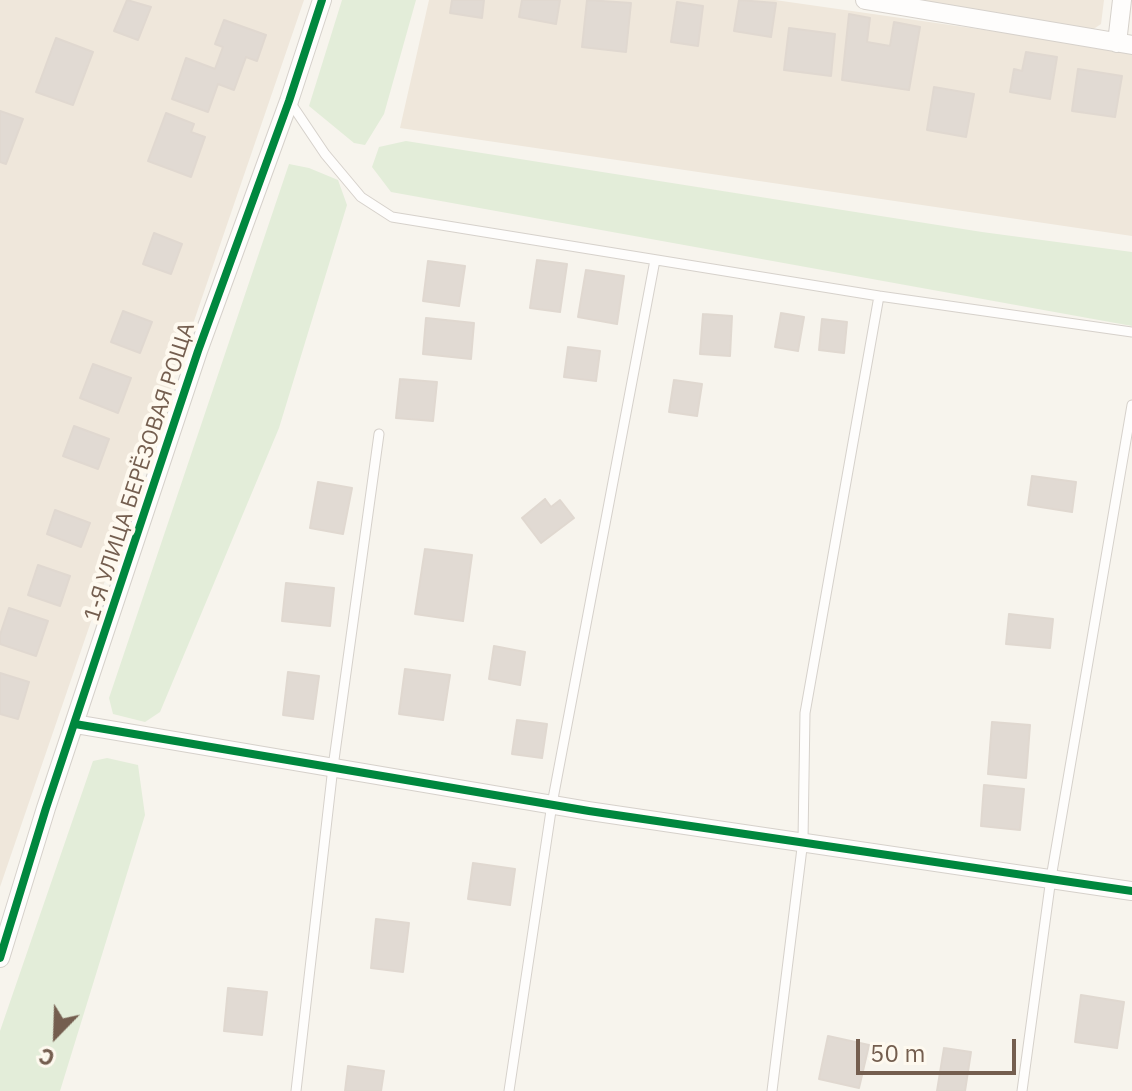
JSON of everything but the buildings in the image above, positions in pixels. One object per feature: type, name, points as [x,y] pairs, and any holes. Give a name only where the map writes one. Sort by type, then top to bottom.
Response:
[{"type":"street","name":"1-Я УЛИЦА БЕРЁЗОВАЯ РОЩА","points":[[0,958],[198,351],[289,101],[322,0]]},
{"type":"street","points":[[865,0],[1125,44],[1122,0]]},
{"type":"street","points":[[75,724],[552,804],[1132,891]]},
{"type":"lane","points":[[289,101],[325,154],[361,197],[392,217],[879,296],[1132,332]]},
{"type":"lane","points":[[509,1091],[552,804],[655,260]]},
{"type":"lane","points":[[772,1091],[803,840],[805,713],[879,296]]},
{"type":"lane","points":[[1022,1091],[1051,878],[1132,405]]},
{"type":"lane","points":[[296,1091],[333,767],[379,434]]},
{"type":"shaded area","points":[[0,0],[304,0],[0,887]]},
{"type":"shaded area","points":[[429,0],[775,0],[1132,51],[1132,236],[400,128]]},
{"type":"shaded area","points":[[872,0],[1104,0],[1101,24],[1092,30]]},
{"type":"green space","points":[[342,0],[416,0],[384,114],[365,145],[354,143],[309,106]]},
{"type":"green space","points":[[406,141],[982,232],[1132,252],[1132,326],[391,192],[372,167],[379,147]]},
{"type":"green space","points":[[289,164],[309,168],[338,180],[347,205],[279,428],[160,712],[145,722],[113,714],[109,698]]},
{"type":"green space","points":[[107,758],[138,765],[145,815],[60,1091],[0,1091],[0,1031],[93,761]]},
{"type":"cycle path","points":[[0,958],[46,808],[198,351],[289,101],[322,0]]},
{"type":"cycle path","points":[[75,724],[589,811],[1132,891]]}]
